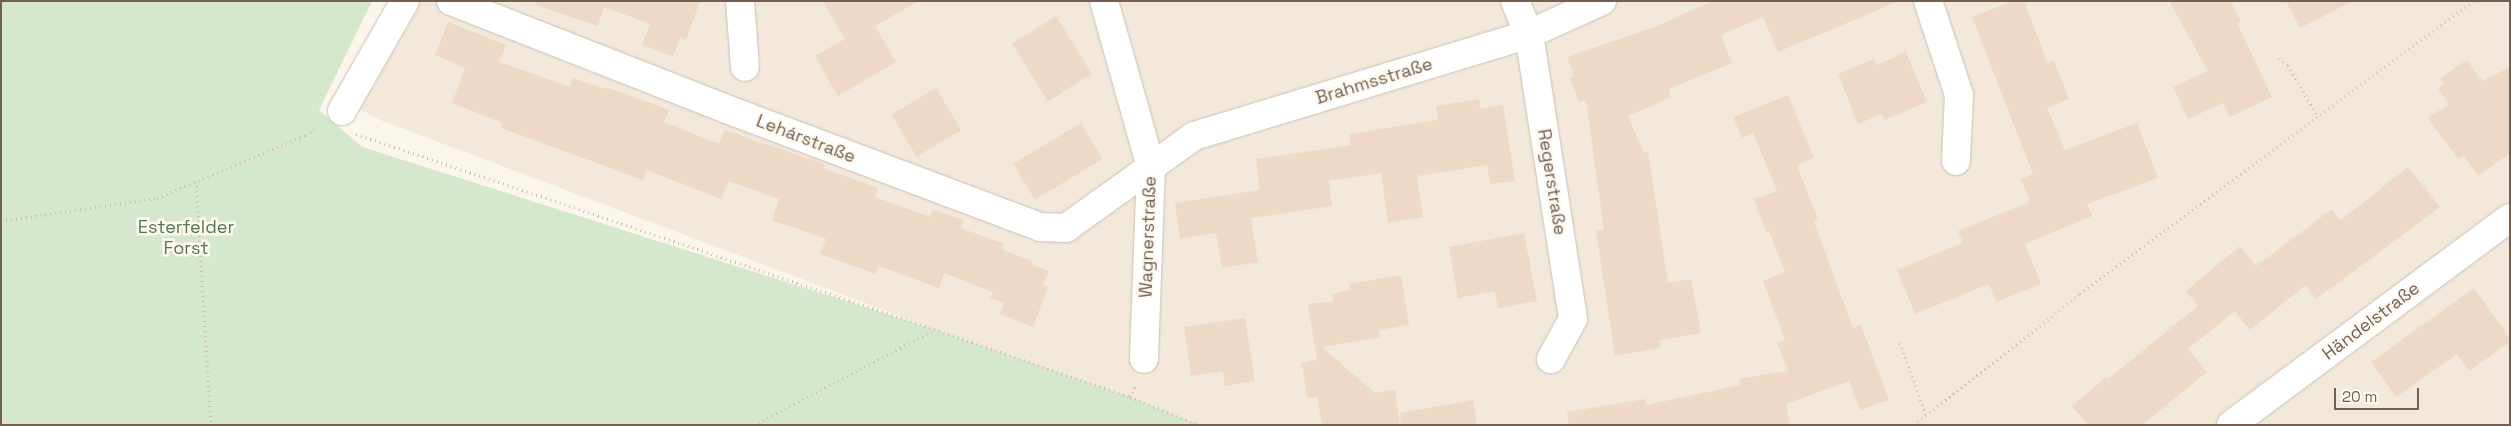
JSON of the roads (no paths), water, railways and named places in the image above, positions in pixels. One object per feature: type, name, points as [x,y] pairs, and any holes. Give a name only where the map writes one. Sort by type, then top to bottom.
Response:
[{"type":"street","points":[[346,122],[405,1]]},
{"type":"street","name":"Lehárstraße","points":[[451,1],[737,113],[1040,227],[1066,228],[1151,167]]},
{"type":"street","points":[[740,1],[744,67]]},
{"type":"street","name":"Wagnerstraße","points":[[1104,1],[1151,167],[1144,359]]},
{"type":"street","name":"Regerstraße","points":[[1515,1],[1529,34],[1573,319],[1551,359]]},
{"type":"street","name":"Brahmsstraße","points":[[1151,167],[1194,136],[1529,34],[1602,1]]},
{"type":"street","points":[[1928,1],[1959,96],[1956,161]]},
{"type":"street","name":"Händelstraße","points":[[2232,425],[2510,218]]},
{"type":"park label","name":"Esterfelder Forst","points":[[186,238]]}]
